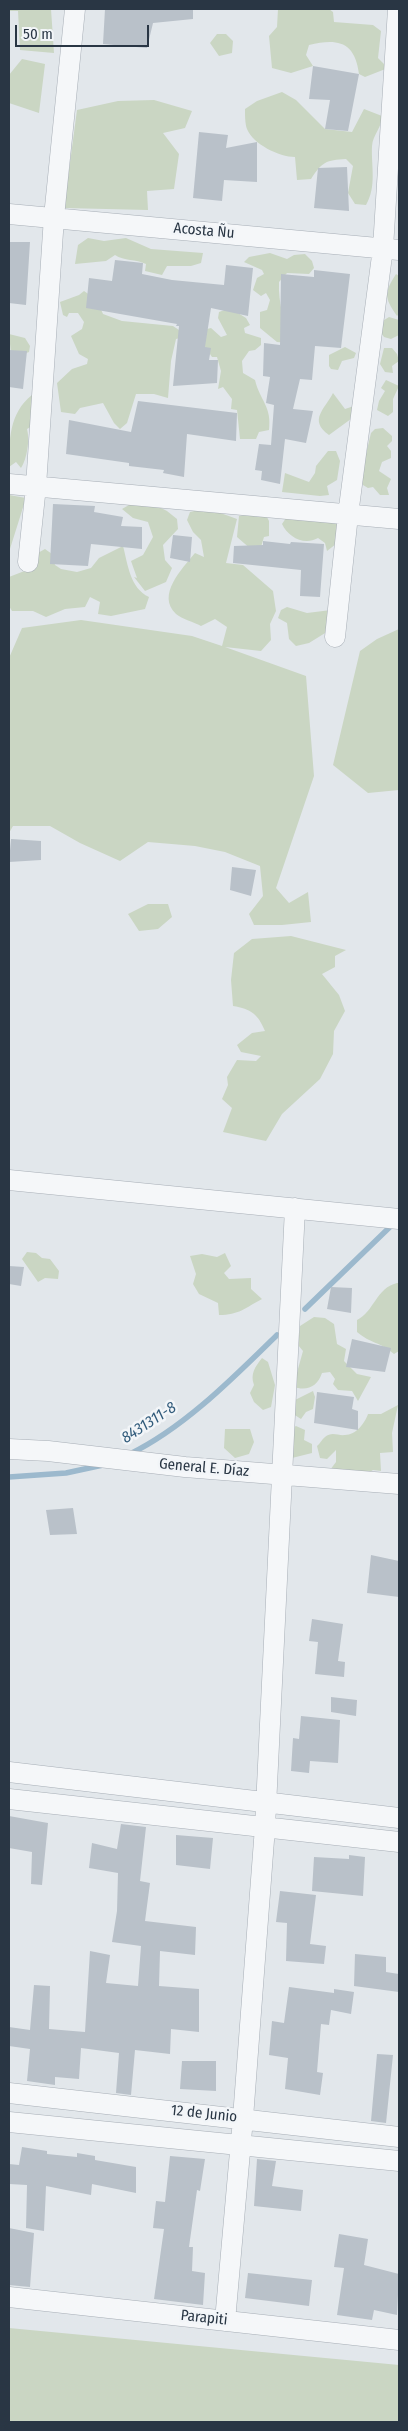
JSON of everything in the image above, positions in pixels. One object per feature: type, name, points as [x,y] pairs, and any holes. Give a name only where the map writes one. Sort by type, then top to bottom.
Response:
[{"type":"street","points":[[28,562],[36,486],[54,217],[75,9]]},
{"type":"street","points":[[335,637],[348,515],[391,249],[398,9]]},
{"type":"street","name":"Acosta Ñu","points":[[9,214],[391,249]]},
{"type":"street","points":[[9,484],[399,519]]},
{"type":"street","points":[[9,1180],[399,1218]]},
{"type":"street","points":[[225,2321],[239,2144],[243,2118],[265,1827],[295,1208]]},
{"type":"street","name":"General E. Díaz","points":[[9,1449],[48,1451],[185,1467],[399,1484]]},
{"type":"street","points":[[9,1772],[266,1804],[399,1818]]},
{"type":"street","points":[[9,1799],[399,1842]]},
{"type":"street","name":"12 de Junio","points":[[9,2093],[399,2136]]},
{"type":"street","name":"12 de Junio","points":[[9,2122],[399,2161]]},
{"type":"street","name":"Parapiti","points":[[9,2297],[399,2340]]},
{"type":"green space","points":[[9,9],[51,9],[54,53],[20,50],[18,11],[9,11]]},
{"type":"green space","points":[[278,9],[329,9],[333,12],[334,22],[373,25],[381,31],[378,58],[388,68],[365,77],[359,74],[357,63],[349,48],[336,42],[328,42],[309,45],[306,55],[313,66],[291,73],[272,68],[269,36],[277,27]]},
{"type":"green space","points":[[217,34],[226,34],[233,41],[232,53],[219,56],[210,43]]},
{"type":"green space","points":[[22,59],[45,64],[39,113],[9,103],[9,75]]},
{"type":"green space","points":[[282,92],[296,100],[325,129],[352,132],[364,109],[382,116],[381,124],[372,146],[373,176],[371,191],[366,205],[355,204],[348,193],[353,166],[346,159],[329,161],[318,169],[311,179],[297,180],[295,157],[282,155],[267,149],[250,135],[246,125],[245,109],[257,101]]},
{"type":"green space","points":[[154,100],[192,111],[185,128],[163,133],[179,154],[174,189],[147,191],[148,210],[64,208],[77,110],[118,101]]},
{"type":"green space","points":[[88,238],[104,241],[126,238],[151,249],[203,253],[201,263],[191,266],[167,266],[162,275],[145,271],[146,264],[115,255],[106,261],[75,264],[78,245]]},
{"type":"green space","points":[[270,253],[287,259],[294,255],[305,254],[312,261],[314,268],[309,274],[287,273],[279,282],[281,305],[289,343],[277,342],[260,328],[260,312],[267,310],[270,300],[266,293],[261,296],[253,290],[257,278],[264,274],[262,270],[244,262],[249,257]]},
{"type":"green space","points":[[396,274],[399,276],[399,314],[397,316],[387,295],[389,286]]},
{"type":"green space","points":[[84,291],[97,300],[103,314],[122,321],[173,326],[182,332],[184,337],[176,339],[171,361],[168,398],[154,394],[136,394],[127,423],[120,429],[114,423],[103,403],[80,408],[75,414],[61,412],[57,383],[72,369],[87,364],[88,359],[79,354],[71,336],[82,329],[84,322],[78,313],[69,313],[67,317],[63,315],[60,302],[79,295]]},
{"type":"green space","points":[[230,308],[246,318],[250,325],[244,328],[245,333],[261,338],[261,345],[255,350],[249,351],[242,361],[243,373],[255,380],[269,415],[269,430],[259,432],[256,439],[240,439],[237,410],[231,409],[232,399],[223,387],[218,389],[221,371],[217,357],[212,357],[195,332],[211,328],[221,337],[227,335],[218,318],[219,312]]},
{"type":"green space","points":[[389,317],[399,320],[399,335],[391,339],[384,337],[379,330],[381,322]]},
{"type":"green space","points":[[9,334],[25,338],[30,346],[29,352],[21,355],[11,354]]},
{"type":"green space","points":[[345,347],[356,353],[354,358],[342,361],[338,370],[331,369],[329,366],[329,355]]},
{"type":"green space","points":[[384,348],[392,348],[397,354],[399,361],[392,366],[393,373],[385,372],[380,364]]},
{"type":"green space","points":[[386,380],[399,386],[393,399],[393,412],[388,416],[377,410],[379,401],[385,391],[381,388]]},
{"type":"green space","points":[[333,393],[345,409],[354,406],[355,416],[329,435],[323,430],[319,419]]},
{"type":"green space","points":[[32,395],[34,425],[27,429],[28,444],[25,460],[21,468],[16,462],[9,467],[9,447],[12,428],[19,410]]},
{"type":"green space","points":[[383,428],[392,436],[392,441],[387,446],[391,451],[391,458],[382,462],[379,471],[391,479],[387,488],[389,495],[380,495],[373,487],[368,488],[363,485],[360,479],[371,433],[375,429]]},
{"type":"green space","points":[[328,451],[336,451],[340,461],[337,480],[327,486],[329,495],[320,496],[282,492],[285,473],[309,482],[315,473],[316,466]]},
{"type":"green space","points":[[9,495],[26,498],[9,552]]},
{"type":"green space","points":[[141,498],[167,511],[177,519],[178,529],[163,545],[165,560],[172,568],[166,582],[145,591],[134,577],[137,578],[131,561],[143,555],[153,537],[148,522],[133,518],[122,509]]},
{"type":"green space","points":[[207,508],[237,519],[226,563],[243,565],[273,591],[276,611],[270,624],[271,640],[261,651],[225,647],[306,676],[314,776],[276,888],[289,903],[308,892],[311,922],[254,925],[249,914],[263,896],[260,866],[225,852],[195,846],[148,842],[120,861],[80,843],[50,826],[13,826],[9,833],[9,658],[22,628],[81,620],[192,636],[222,646],[227,627],[215,619],[201,626],[181,617],[171,607],[169,599],[173,582],[195,553],[204,557],[201,540],[193,532],[187,520],[190,512]]},
{"type":"green space","points":[[264,511],[269,521],[269,536],[264,537],[261,547],[252,550],[237,537],[239,516]]},
{"type":"green space","points":[[288,515],[340,524],[336,544],[327,551],[325,543],[318,538],[302,541],[292,536],[282,524]]},
{"type":"green space","points":[[123,546],[128,568],[134,582],[149,597],[145,609],[111,616],[98,614],[100,602],[90,597],[85,607],[65,609],[46,617],[33,611],[12,611],[9,606],[9,577],[27,570],[36,554],[45,549],[52,554],[55,565],[61,569],[77,572],[91,568],[99,558]]},
{"type":"green space","points":[[287,607],[307,613],[331,610],[330,630],[309,643],[296,646],[289,639],[287,623],[278,618],[281,610]]},
{"type":"green space","points":[[399,629],[399,790],[368,793],[333,765],[360,651],[377,639]]},
{"type":"green space","points":[[148,904],[168,904],[172,917],[158,929],[139,931],[128,914]]},
{"type":"green space","points":[[291,936],[346,950],[335,956],[335,967],[322,974],[339,995],[345,1011],[334,1031],[333,1054],[320,1079],[282,1114],[266,1141],[223,1132],[232,1108],[222,1099],[228,1085],[227,1077],[237,1060],[256,1061],[261,1056],[241,1052],[237,1045],[252,1033],[265,1031],[257,1016],[245,1009],[233,1006],[231,980],[234,953],[252,939]]},
{"type":"green space","points":[[27,1252],[36,1253],[42,1258],[50,1259],[59,1271],[58,1279],[45,1278],[38,1282],[22,1259]]},
{"type":"green space","points":[[225,1253],[231,1266],[224,1273],[229,1279],[251,1278],[251,1289],[262,1299],[237,1312],[219,1315],[218,1303],[199,1294],[193,1284],[196,1274],[190,1256],[202,1254],[217,1257]]},
{"type":"green space","points":[[399,1283],[399,1351],[394,1354],[357,1332],[357,1320],[367,1312],[384,1290]]},
{"type":"green space","points":[[314,1317],[325,1318],[334,1324],[337,1344],[346,1349],[344,1361],[357,1374],[371,1377],[358,1401],[352,1391],[338,1390],[333,1384],[335,1379],[330,1372],[322,1373],[315,1385],[311,1387],[293,1387],[303,1351],[298,1345],[300,1326]]},
{"type":"green space","points":[[262,1358],[268,1362],[275,1385],[271,1407],[263,1410],[254,1402],[250,1393],[254,1385],[254,1371]]},
{"type":"green space","points":[[313,1391],[315,1397],[313,1409],[306,1412],[301,1419],[290,1412],[291,1402]]},
{"type":"green space","points":[[398,1405],[392,1433],[393,1452],[380,1453],[381,1471],[373,1470],[365,1475],[330,1470],[336,1462],[336,1450],[327,1459],[320,1458],[317,1446],[328,1435],[353,1433],[362,1425],[368,1414],[381,1414]]},
{"type":"green space","points":[[296,1426],[305,1430],[304,1440],[312,1444],[312,1453],[292,1458],[290,1429]]},
{"type":"green space","points":[[225,1429],[250,1429],[254,1442],[249,1454],[235,1458],[224,1448]]},
{"type":"green space","points":[[9,2328],[399,2365],[399,2422],[9,2422]]},
{"type":"building","points":[[105,9],[193,9],[193,19],[153,23],[147,48],[103,44]]},
{"type":"building","points":[[313,66],[359,74],[348,131],[325,129],[330,100],[309,99]]},
{"type":"building","points":[[199,132],[228,135],[226,148],[257,142],[257,182],[224,180],[222,201],[193,198]]},
{"type":"building","points":[[347,167],[349,211],[314,208],[318,168]]},
{"type":"building","points":[[9,242],[30,242],[26,305],[9,303]]},
{"type":"building","points":[[115,260],[143,263],[142,274],[172,280],[224,285],[226,265],[253,268],[248,316],[211,308],[205,347],[211,348],[209,360],[218,360],[217,383],[173,386],[179,326],[176,326],[177,324],[86,308],[89,278],[112,281]]},
{"type":"building","points":[[314,270],[350,274],[341,348],[315,346],[312,380],[300,379],[293,409],[313,411],[306,443],[285,439],[280,484],[261,480],[262,471],[255,470],[259,444],[271,445],[274,405],[266,403],[270,377],[263,376],[264,343],[280,345],[281,274],[314,277]]},
{"type":"building","points":[[9,350],[27,351],[23,389],[9,387]]},
{"type":"building","points":[[138,401],[237,413],[236,441],[187,434],[184,477],[163,473],[164,470],[129,466],[129,463],[66,454],[69,420],[131,432]]},
{"type":"building","points":[[53,504],[95,506],[94,512],[123,517],[121,526],[142,527],[142,549],[91,544],[88,566],[50,564]]},
{"type":"building","points":[[173,535],[192,537],[190,562],[170,558]]},
{"type":"building","points":[[263,541],[290,544],[291,542],[324,544],[320,597],[300,596],[301,570],[233,563],[234,546],[263,545]]},
{"type":"building","points":[[11,839],[41,841],[41,860],[9,862]]},
{"type":"building","points":[[232,867],[256,870],[251,896],[230,890]]},
{"type":"building","points":[[9,1266],[24,1267],[21,1286],[9,1284]]},
{"type":"building","points":[[331,1287],[352,1288],[351,1313],[327,1309]]},
{"type":"building","points":[[352,1339],[391,1348],[385,1372],[346,1367]]},
{"type":"building","points":[[317,1392],[354,1397],[352,1409],[358,1411],[358,1430],[314,1423]]},
{"type":"building","points":[[73,1508],[77,1534],[50,1535],[46,1510]]},
{"type":"building","points":[[371,1555],[399,1561],[399,1597],[367,1593]]},
{"type":"building","points":[[312,1619],[343,1624],[338,1661],[345,1662],[344,1677],[315,1674],[318,1642],[309,1641]]},
{"type":"building","points":[[331,1697],[357,1700],[356,1716],[331,1712]]},
{"type":"building","points":[[301,1716],[340,1720],[338,1763],[310,1761],[309,1773],[291,1771],[293,1738],[299,1739]]},
{"type":"building","points":[[9,1816],[48,1823],[42,1885],[31,1884],[32,1852],[9,1848]]},
{"type":"building","points":[[121,1824],[146,1827],[140,1881],[150,1883],[145,1921],[196,1927],[195,1955],[160,1951],[159,1986],[199,1989],[199,2032],[171,2029],[170,2054],[135,2050],[131,2095],[116,2093],[119,2053],[81,2048],[79,2079],[55,2077],[55,2085],[27,2081],[30,2049],[9,2046],[9,2027],[30,2030],[34,1985],[50,1986],[49,2029],[85,2032],[90,1951],[110,1955],[106,1983],[138,1986],[141,1946],[112,1942],[117,1911],[118,1873],[89,1868],[92,1843],[117,1849]]},
{"type":"building","points":[[176,1835],[213,1838],[210,1869],[176,1865]]},
{"type":"building","points":[[349,1855],[365,1857],[363,1896],[312,1891],[314,1857],[349,1859]]},
{"type":"building","points":[[280,1891],[316,1895],[310,1944],[326,1946],[324,1964],[286,1961],[287,1923],[276,1922]]},
{"type":"building","points":[[355,1954],[386,1957],[386,1972],[399,1974],[399,1992],[354,1986]]},
{"type":"building","points":[[289,1987],[334,1993],[334,1989],[354,1992],[351,2014],[331,2010],[329,2025],[321,2024],[317,2072],[323,2073],[320,2095],[285,2089],[288,2058],[269,2055],[272,2021],[284,2023]]},
{"type":"building","points":[[377,2054],[393,2055],[386,2123],[371,2121]]},
{"type":"building","points":[[182,2061],[216,2061],[216,2091],[180,2089]]},
{"type":"building","points":[[22,2147],[47,2151],[47,2154],[77,2157],[77,2153],[95,2156],[95,2160],[136,2167],[136,2193],[92,2184],[91,2195],[46,2186],[44,2231],[26,2228],[27,2185],[9,2184],[9,2164],[19,2165]]},
{"type":"building","points":[[170,2156],[205,2159],[200,2191],[197,2190],[189,2247],[193,2247],[192,2271],[205,2273],[203,2305],[154,2299],[164,2229],[153,2228],[156,2201],[165,2202]]},
{"type":"building","points":[[257,2159],[276,2161],[272,2186],[303,2190],[301,2211],[254,2206]]},
{"type":"building","points":[[9,2228],[34,2233],[30,2287],[9,2285]]},
{"type":"building","points":[[339,2234],[368,2239],[364,2265],[399,2274],[397,2315],[374,2310],[372,2320],[337,2315],[344,2268],[334,2267]]},
{"type":"building","points":[[248,2273],[312,2280],[309,2306],[245,2298]]},
{"type":"waterway","name":"8431311-8","points":[[305,1309],[393,1224]]},
{"type":"waterway","name":"8431311-8","points":[[130,1454],[150,1443],[189,1416],[226,1384],[277,1335]]},
{"type":"waterway","name":"8431311-8","points":[[9,1477],[66,1473],[103,1465]]}]
